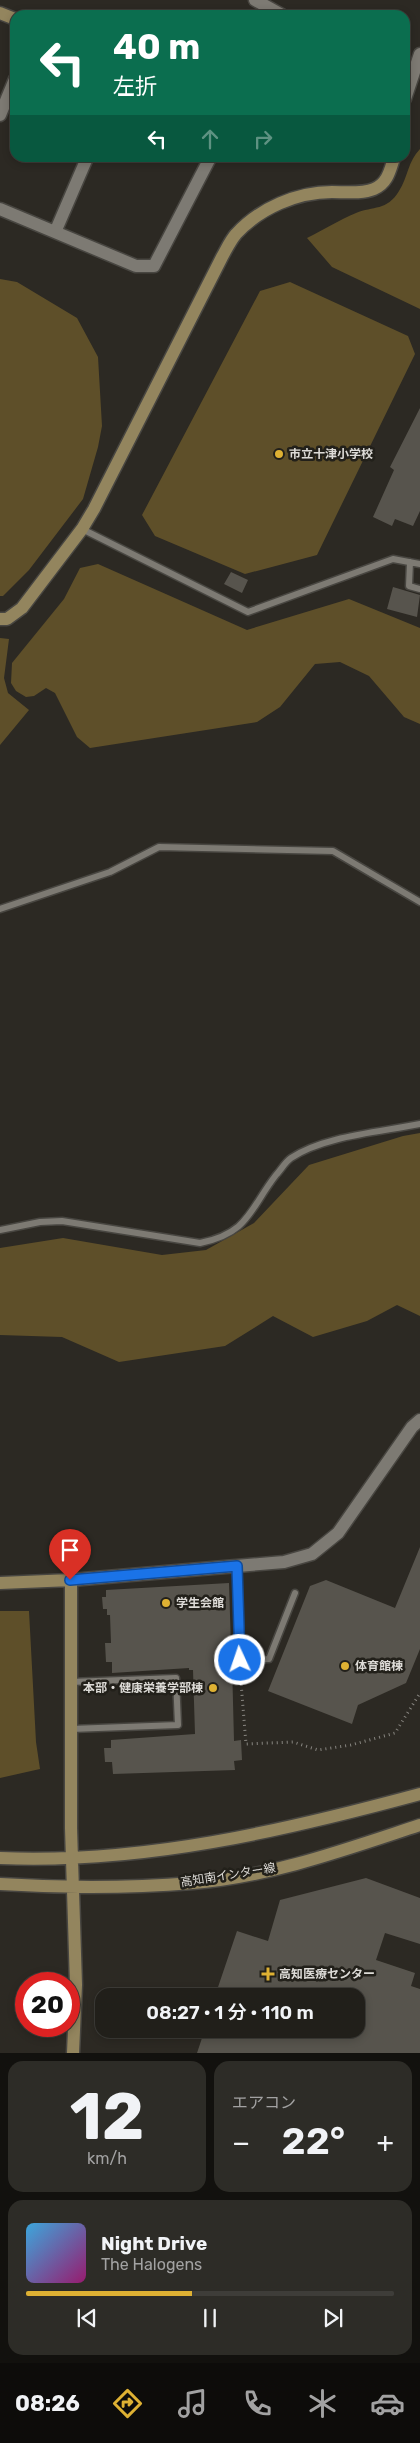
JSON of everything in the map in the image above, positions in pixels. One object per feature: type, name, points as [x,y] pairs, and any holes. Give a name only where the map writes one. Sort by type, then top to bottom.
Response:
[{"type":"street","points":[[255,0],[273,10]]},
{"type":"street","points":[[415,82],[420,54]]},
{"type":"street","points":[[0,115],[3,101],[10,88]]},
{"type":"street","points":[[56,230],[85,162]]},
{"type":"street","points":[[0,208],[56,230],[136,266],[154,266],[208,162]]},
{"type":"street","points":[[0,619],[7,619],[22,608],[82,529],[110,481],[222,257],[236,235],[255,217],[289,199],[308,193],[351,192],[374,189],[386,181],[393,162]]},
{"type":"street","points":[[0,1583],[70,1580],[284,1562],[312,1554],[338,1533],[412,1427],[420,1420]]},
{"type":"street","points":[[70,1580],[72,1858],[76,1985],[73,2053]]},
{"type":"street","points":[[0,1858],[38,1860],[111,1858],[187,1847],[306,1824],[420,1794]]},
{"type":"street","name":"高知南インター線","points":[[0,1884],[194,1883],[253,1874],[419,1829]]},
{"type":"lane","points":[[82,529],[248,612],[393,558],[420,564]]},
{"type":"lane","points":[[410,562],[409,586],[420,589]]},
{"type":"lane","points":[[0,909],[110,872],[159,847],[333,851],[420,902]]},
{"type":"lane","points":[[0,1230],[40,1222],[62,1221],[200,1243],[218,1240],[238,1229],[248,1218],[264,1191],[289,1159],[313,1145],[420,1124]]},
{"type":"lane","points":[[237,1566],[240,1660],[269,1659],[295,1593]]},
{"type":"lane","points":[[70,1682],[176,1678],[178,1725],[71,1729]]},
{"type":"path","points":[[240,1666],[246,1744],[293,1742],[318,1750],[351,1745],[395,1733],[420,1693]]},
{"type":"shaded area","points":[[420,149],[420,309],[332,267],[307,238],[350,216],[390,202],[399,191],[410,164]]},
{"type":"shaded area","points":[[0,279],[17,282],[77,318],[98,357],[102,426],[83,499],[29,570],[3,596],[0,596]]},
{"type":"shaded area","points":[[290,282],[408,336],[415,354],[317,555],[245,574],[155,536],[142,515],[260,291]]},
{"type":"shaded area","points":[[98,564],[247,630],[349,599],[420,628],[420,724],[404,717],[369,676],[340,662],[315,664],[280,707],[257,722],[90,748],[77,737],[55,693],[46,688],[34,696],[26,697],[16,691],[11,683],[12,663],[64,599],[80,568]]},
{"type":"shaded area","points":[[0,638],[9,639],[4,678],[8,693],[29,710],[0,745]]},
{"type":"shaded area","points":[[420,1133],[420,1316],[397,1305],[367,1321],[313,1337],[273,1316],[225,1346],[119,1362],[62,1337],[0,1335],[0,1248],[63,1238],[162,1255],[206,1250],[254,1223],[309,1165],[403,1136]]},
{"type":"shaded area","points":[[0,1611],[29,1611],[36,1742],[40,1769],[0,1778]]},
{"type":"building","points":[[420,408],[420,511],[413,526],[395,519],[392,526],[373,517],[394,470],[390,467]]},
{"type":"building","points":[[231,572],[248,580],[242,593],[224,584]]},
{"type":"building","points":[[393,587],[420,595],[417,617],[387,609]]},
{"type":"building","name":"体育館棟","points":[[420,1547],[420,1649],[406,1683],[358,1705],[352,1724],[268,1691],[310,1586],[326,1580],[395,1608]]},
{"type":"building","name":"本部・健康栄養学部棟","points":[[229,1583],[231,1647],[235,1647],[235,1662],[232,1663],[234,1741],[241,1740],[242,1760],[234,1761],[235,1770],[113,1774],[112,1762],[105,1762],[104,1748],[111,1748],[111,1740],[195,1734],[193,1670],[189,1670],[189,1668],[112,1673],[112,1662],[106,1662],[105,1643],[111,1643],[110,1615],[107,1615],[107,1609],[103,1609],[102,1597],[106,1597],[106,1590]]},
{"type":"building","points":[[366,1878],[420,1898],[420,1944],[385,1933],[376,1960],[415,1973],[411,1986],[420,1989],[420,2053],[197,2053],[202,2038],[365,2038],[365,1988],[218,1988],[237,1931],[268,1941],[280,1900]]},
{"type":"place","name":"市立十津小学校","points":[[279,454]]},
{"type":"place","name":"学生会館","points":[[166,1603]]},
{"type":"place","name":"体育館棟","points":[[345,1666]]},
{"type":"place","name":"本部・健康栄養学部棟","points":[[213,1688]]},
{"type":"place","name":"高知医療センター","points":[[268,1974]]},
{"type":"route","points":[[70,1580],[237,1566],[240,1660]]}]
